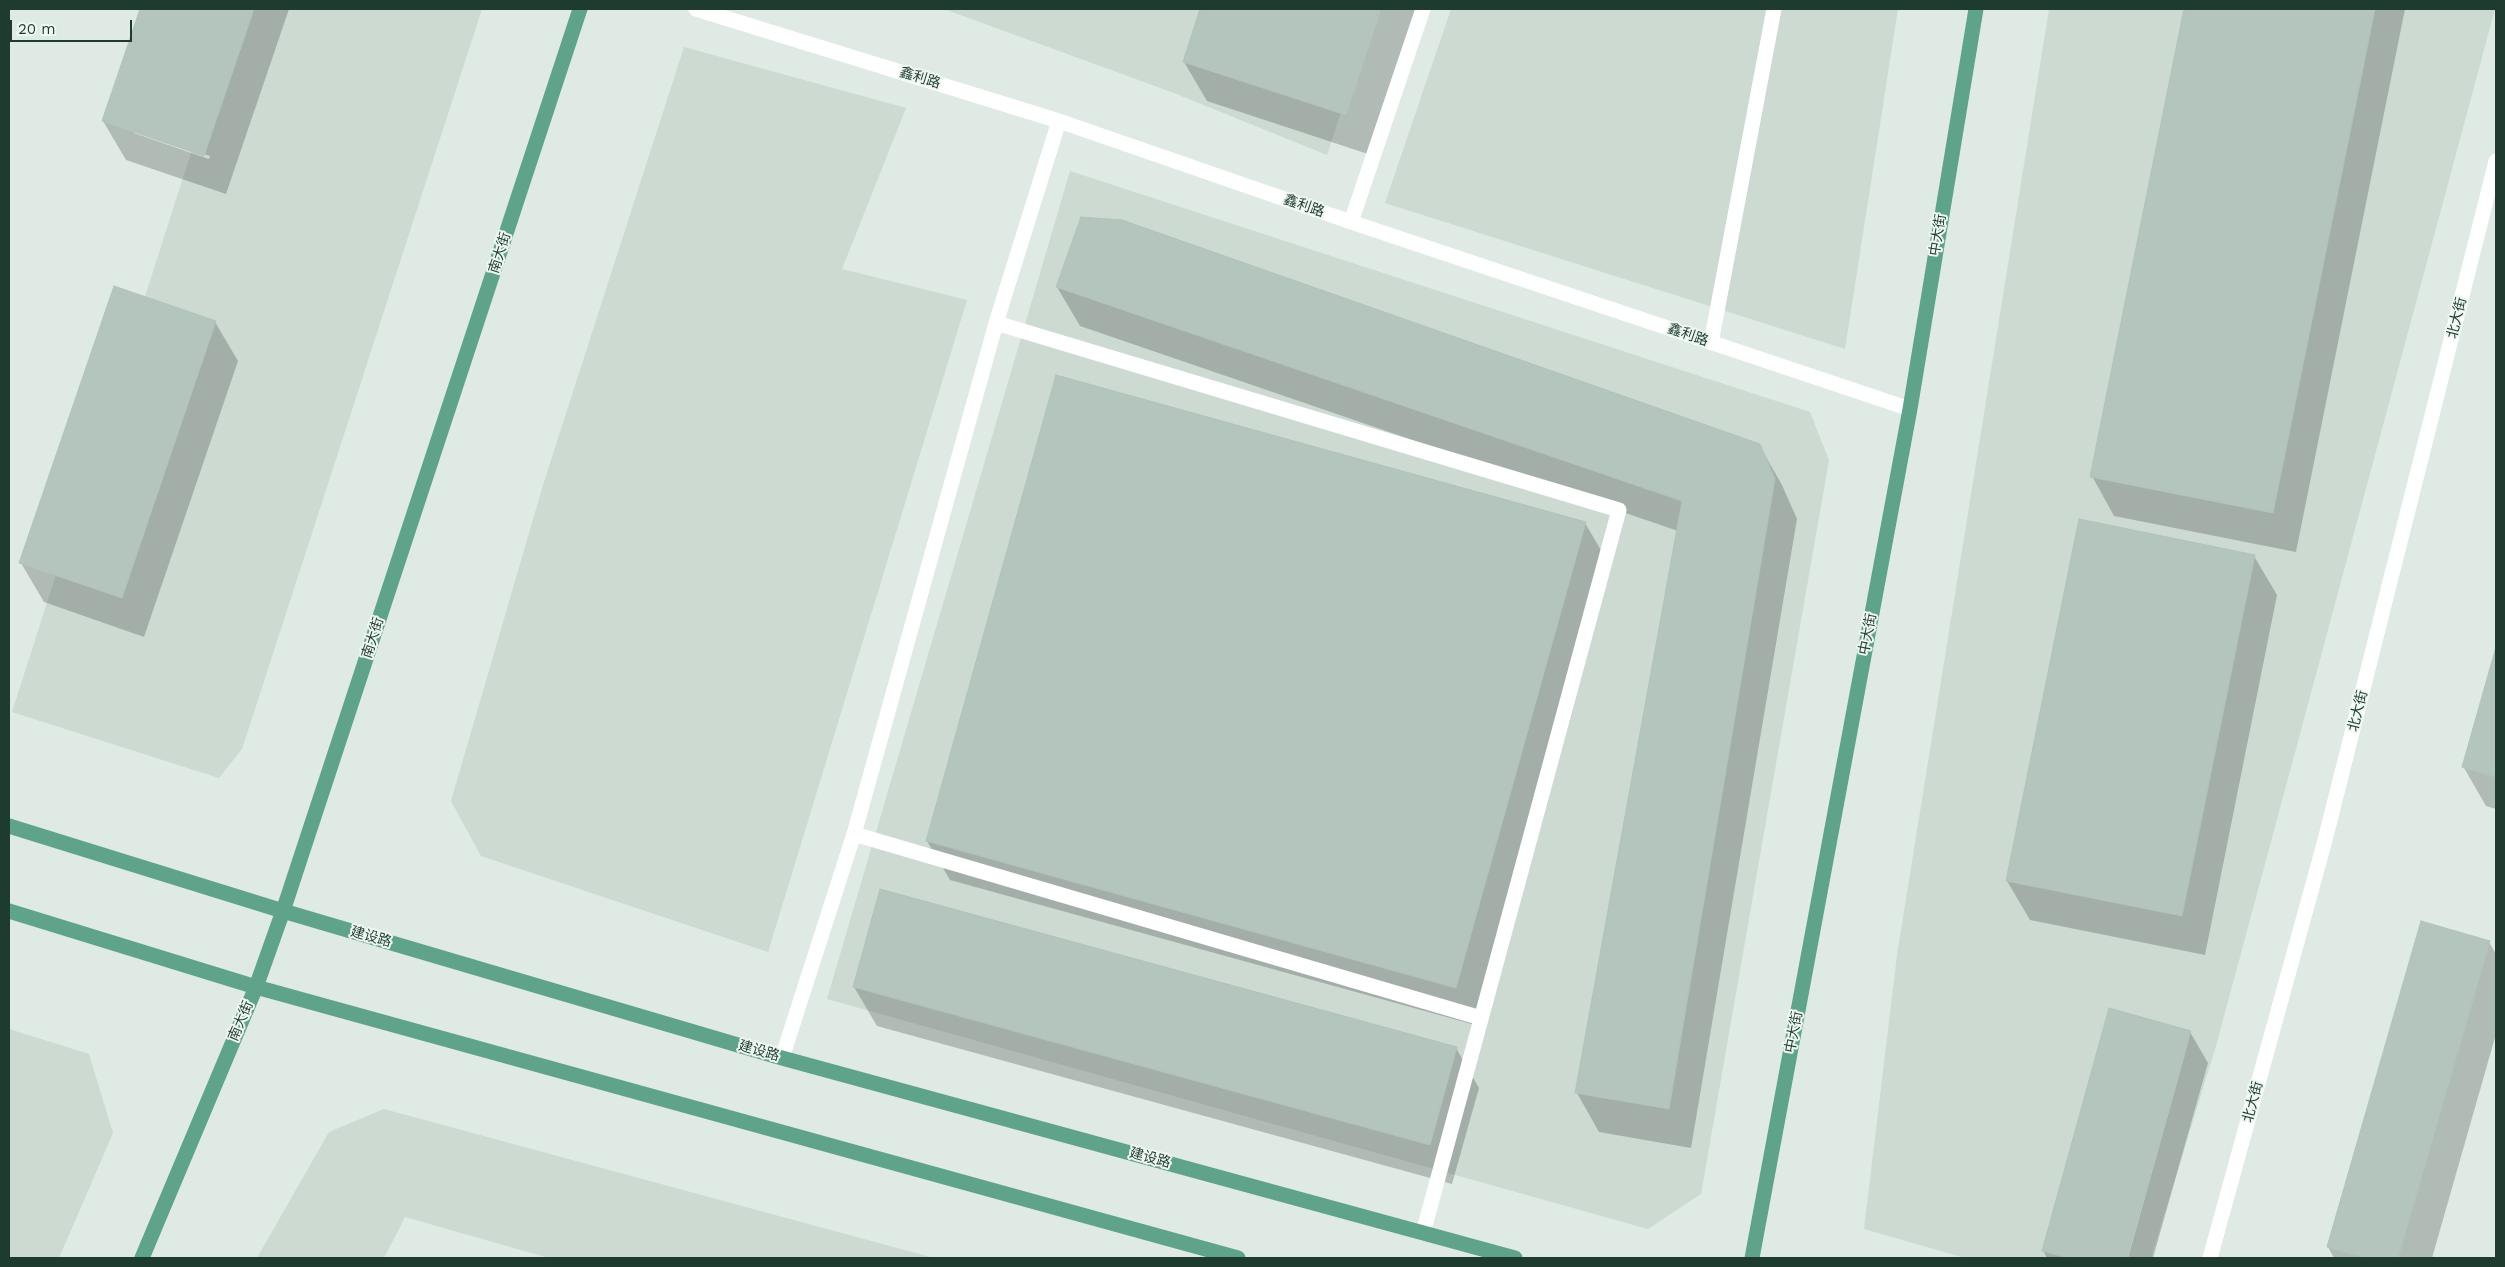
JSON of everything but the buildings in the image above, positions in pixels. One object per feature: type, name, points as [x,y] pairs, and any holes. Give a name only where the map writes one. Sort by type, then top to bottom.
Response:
[{"type":"main road","name":"南大街","points":[[142,1258],[256,986],[283,911],[580,9]]},
{"type":"main road","name":"中大街","points":[[1752,1258],[1910,409],[1976,9]]},
{"type":"main road","name":"建设路","points":[[9,826],[283,911],[782,1058],[1515,1258]]},
{"type":"main road","points":[[9,911],[256,986],[1238,1258]]},
{"type":"street","name":"鑫利路","points":[[696,9],[1059,121],[1351,222],[1910,409]]},
{"type":"street","points":[[1351,222],[1423,9]]},
{"type":"street","points":[[1711,343],[1774,9]]},
{"type":"street","points":[[782,1058],[854,834],[996,323],[1059,121]]},
{"type":"street","name":"北大街","points":[[2210,1258],[2324,844],[2496,161]]},
{"type":"street","points":[[996,323],[1619,510],[1423,1233]]},
{"type":"street","points":[[854,834],[1481,1018]]},
{"type":"shaded area","points":[[237,9],[482,9],[242,749],[219,778],[12,712]]},
{"type":"shaded area","points":[[944,9],[1375,9],[1327,155],[1174,93]]},
{"type":"shaded area","points":[[1451,9],[1898,9],[1845,349],[1385,203]]},
{"type":"shaded area","points":[[2049,9],[2495,9],[2216,1046],[2151,1258],[1965,1258],[1864,1229],[1897,955]]},
{"type":"shaded area","points":[[684,47],[906,108],[842,269],[967,300],[768,952],[481,856],[451,801],[543,485]]},
{"type":"shaded area","points":[[1070,171],[1810,412],[1829,460],[1701,1194],[1648,1229],[827,999]]},
{"type":"shaded area","points":[[9,1029],[89,1054],[113,1133],[59,1258],[9,1258]]},
{"type":"shaded area","points":[[384,1109],[934,1258],[549,1258],[405,1217],[384,1258],[257,1258],[329,1132]]}]
